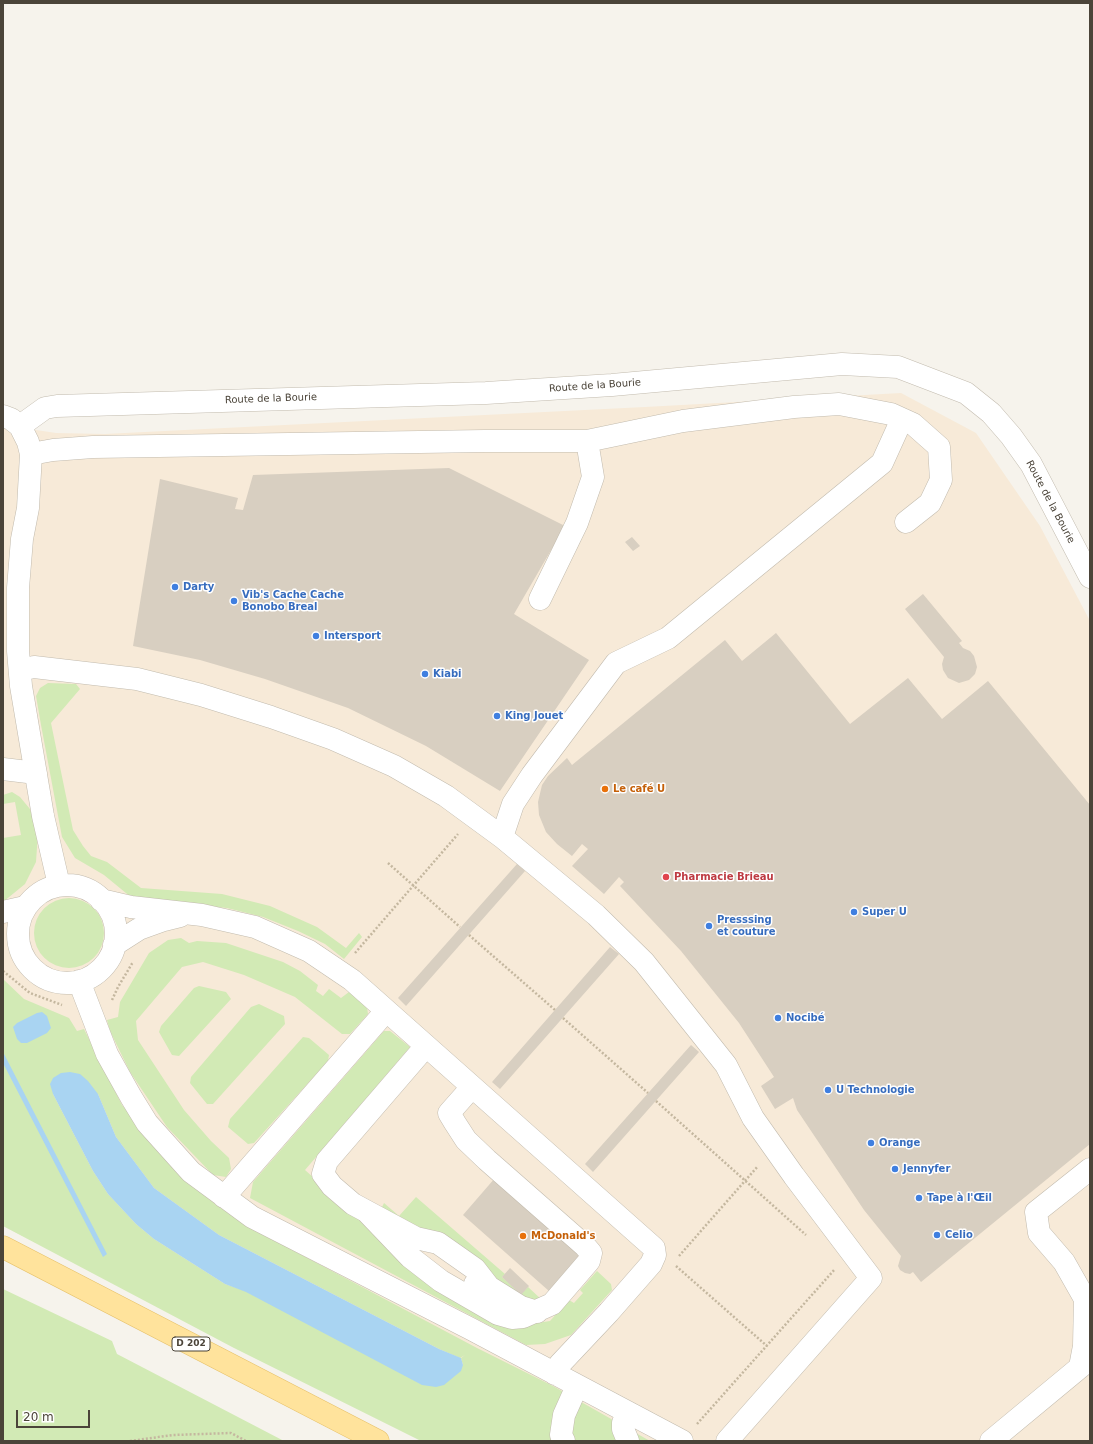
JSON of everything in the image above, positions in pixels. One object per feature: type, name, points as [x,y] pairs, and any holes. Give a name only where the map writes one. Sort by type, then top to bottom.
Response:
[{"type":"main road","name":"D 202","points":[[3,1247],[378,1441]]},
{"type":"street","name":"Route de la Bourie","points":[[11,421],[45,408],[57,406],[486,393],[612,385],[842,364],[898,367],[966,393],[991,413],[1012,436],[1031,464],[1090,577]]},
{"type":"street","points":[[31,454],[53,450],[93,447],[485,441],[587,441],[683,421],[809,406],[839,404],[892,414],[913,424],[939,448],[941,480],[930,503],[906,522]]},
{"type":"street","points":[[502,837],[513,804],[528,780],[616,663],[668,638],[882,463],[902,419]]},
{"type":"street","points":[[11,421],[28,442],[31,454],[28,508],[22,539],[13,670],[36,773],[43,816],[59,885]]},
{"type":"street","points":[[540,599],[577,522],[593,477],[587,441]]},
{"type":"street","points":[[13,670],[34,668],[137,679],[201,695],[333,738],[394,766],[446,796],[502,837],[596,915],[644,962],[726,1065],[753,1118],[794,1176],[871,1278],[727,1441]]},
{"type":"street","points":[[3,769],[36,773]]},
{"type":"street","points":[[59,885],[79,886],[95,893],[101,900],[110,909],[115,925],[116,935],[113,950],[105,965],[94,975],[79,981],[68,983],[46,978],[12,952],[25,907],[43,890],[59,885]]},
{"type":"street","points":[[101,900],[131,907],[202,915],[255,927],[309,950],[340,971],[386,1010],[654,1248],[655,1255],[651,1264],[609,1312],[560,1364],[555,1374]]},
{"type":"street","points":[[3,912],[25,907]]},
{"type":"street","points":[[114,945],[140,929],[164,920],[191,914]]},
{"type":"street","points":[[79,981],[107,1054],[147,1123],[190,1172],[252,1217],[471,1329],[682,1441]]},
{"type":"street","points":[[224,1197],[386,1010]]},
{"type":"street","points":[[426,1046],[327,1161],[323,1174],[332,1186],[353,1204],[416,1238],[438,1243],[475,1269],[489,1287],[521,1307],[537,1312]]},
{"type":"street","points":[[367,1212],[410,1257],[442,1281],[498,1314],[512,1318],[523,1317],[552,1304],[589,1261],[591,1253],[585,1246],[466,1140],[450,1113],[472,1086]]},
{"type":"street","points":[[991,1441],[1085,1363],[1085,1299],[1064,1262],[1039,1233],[1036,1212],[1090,1169]]},
{"type":"street","points":[[564,1441],[561,1435],[564,1415],[577,1386]]},
{"type":"street","points":[[627,1412],[623,1423],[623,1429],[628,1441]]},
{"type":"path","points":[[340,971],[468,823],[470,814]]},
{"type":"path","points":[[388,863],[460,927]]},
{"type":"path","points":[[469,935],[555,1010]]},
{"type":"path","points":[[94,1020],[113,1012],[112,1001],[118,986],[135,959]]},
{"type":"path","points":[[3,971],[30,993],[63,1006]]},
{"type":"path","points":[[563,1018],[648,1093]]},
{"type":"path","points":[[656,1100],[809,1237]]},
{"type":"path","points":[[697,1425],[839,1264],[852,1253]]},
{"type":"path","points":[[672,1264],[767,1346]]},
{"type":"path","points":[[130,1441],[173,1435],[231,1433],[246,1441]]},
{"type":"shaded area","points":[[901,393],[976,433],[1040,526],[1090,621],[1090,1441],[425,1441],[3,1226],[3,425],[56,433],[105,434]]},
{"type":"green space","points":[[48,683],[76,684],[80,689],[51,723],[73,830],[91,856],[107,862],[141,888],[222,894],[270,906],[317,927],[346,948],[359,933],[362,937],[344,959],[325,944],[263,917],[227,908],[132,898],[104,875],[75,858],[62,837],[36,696],[40,688]]},
{"type":"green space","points":[[12,792],[20,797],[30,809],[38,833],[36,862],[25,884],[3,902],[3,838],[21,835],[15,802],[3,804],[3,795]]},
{"type":"green space","points":[[69,898],[82,901],[94,908],[101,920],[104,933],[101,946],[94,958],[82,965],[69,968],[56,965],[44,958],[37,946],[34,933],[37,920],[44,908],[56,901]]},
{"type":"green space","points":[[181,938],[189,943],[197,941],[226,943],[283,962],[300,971],[318,985],[316,991],[323,996],[329,989],[341,998],[349,992],[367,1007],[368,1014],[350,1034],[342,1034],[295,997],[244,975],[203,962],[182,967],[136,1021],[138,1040],[184,1110],[211,1141],[229,1158],[231,1169],[226,1177],[213,1175],[167,1127],[130,1072],[110,1031],[107,1020],[118,1017],[120,1002],[149,953],[168,940]]},
{"type":"green space","points":[[3,979],[24,999],[69,1018],[77,1031],[84,1029],[122,1105],[171,1164],[214,1203],[266,1236],[477,1348],[553,1386],[650,1441],[421,1441],[234,1348],[3,1226]],"holes":[[[53,1094],[98,1094],[116,1137],[154,1188],[219,1235],[439,1349],[460,1358],[465,1355],[461,1358],[463,1365],[225,1284],[154,1239],[136,1224],[108,1194],[93,1171]]]},
{"type":"green space","points":[[199,986],[226,992],[231,999],[179,1056],[172,1055],[159,1032],[161,1026],[194,988]]},
{"type":"green space","points":[[259,1004],[284,1016],[285,1024],[213,1104],[207,1104],[190,1083],[191,1077],[251,1007]]},
{"type":"green space","points":[[384,1031],[390,1031],[410,1047],[305,1170],[391,1247],[524,1325],[550,1321],[569,1300],[574,1303],[583,1293],[580,1290],[597,1271],[611,1284],[612,1290],[571,1335],[545,1344],[526,1345],[250,1198],[253,1182]]},
{"type":"green space","points":[[303,1037],[309,1038],[329,1055],[328,1061],[254,1143],[248,1144],[228,1127],[230,1119]]},
{"type":"green space","points":[[416,1197],[505,1274],[502,1277],[521,1294],[528,1287],[542,1300],[536,1305],[380,1211],[384,1203],[399,1216]]},
{"type":"green space","points":[[3,1289],[112,1341],[117,1354],[284,1441],[3,1441]]},
{"type":"water","points":[[42,1012],[47,1016],[51,1028],[47,1033],[27,1043],[21,1043],[17,1039],[13,1027],[17,1023]]},
{"type":"water","points":[[3,1052],[107,1254],[103,1257],[3,1063]]},
{"type":"water","points":[[70,1072],[80,1074],[88,1081],[98,1094],[116,1137],[154,1188],[219,1235],[439,1349],[461,1358],[463,1365],[461,1371],[444,1385],[436,1387],[422,1385],[246,1292],[225,1284],[154,1239],[136,1224],[108,1194],[93,1171],[53,1094],[50,1084],[53,1078],[61,1073]]},
{"type":"building","points":[[449,468],[565,526],[514,614],[589,660],[500,791],[426,746],[348,708],[265,679],[200,660],[133,646],[160,479],[238,498],[235,509],[243,510],[253,475]]},
{"type":"building","points":[[632,537],[640,546],[633,551],[625,542]]},
{"type":"building","points":[[923,594],[962,641],[959,643],[963,648],[970,651],[974,656],[977,667],[975,674],[969,680],[959,683],[948,678],[943,670],[942,664],[944,657],[905,609]]},
{"type":"building","points":[[776,633],[850,724],[908,678],[942,719],[988,681],[1090,805],[1090,1144],[921,1282],[913,1272],[910,1274],[900,1270],[898,1266],[901,1256],[864,1210],[797,1110],[793,1098],[775,1109],[761,1086],[774,1077],[739,1023],[681,951],[620,886],[624,882],[619,877],[604,894],[572,866],[588,849],[582,844],[572,856],[557,844],[546,832],[539,815],[538,802],[542,785],[548,776],[567,758],[572,765],[725,640],[742,661]]},
{"type":"building","points":[[517,864],[525,871],[406,1006],[398,998]]},
{"type":"building","points":[[610,947],[619,954],[500,1089],[492,1082]]},
{"type":"building","points":[[691,1045],[699,1052],[593,1172],[585,1164]]},
{"type":"building","name":"McDonald's","points":[[495,1178],[581,1255],[549,1291],[463,1215]]},
{"type":"building","points":[[510,1268],[529,1286],[521,1295],[502,1277]]},
{"type":"place","name":"Darty","points":[[175,587]]},
{"type":"place","name":"Vib's Cache Cache Bonobo Breal","points":[[234,601]]},
{"type":"place","name":"Intersport","points":[[316,636]]},
{"type":"place","name":"Kiabi","points":[[425,674]]},
{"type":"place","name":"King Jouet","points":[[497,716]]},
{"type":"place","name":"Le café U","points":[[605,789]]},
{"type":"place","name":"Pharmacie Brieau","points":[[666,877]]},
{"type":"place","name":"Super U","points":[[854,912]]},
{"type":"place","name":"Presssing et couture","points":[[709,926]]},
{"type":"place","name":"Nocibé","points":[[778,1018]]},
{"type":"place","name":"U Technologie","points":[[828,1090]]},
{"type":"place","name":"Orange","points":[[871,1143]]},
{"type":"place","name":"Jennyfer","points":[[895,1169]]},
{"type":"place","name":"Tape à l'Œil","points":[[919,1198]]},
{"type":"place","name":"Celio","points":[[937,1235]]},
{"type":"place","name":"McDonald's","points":[[523,1236]]}]
